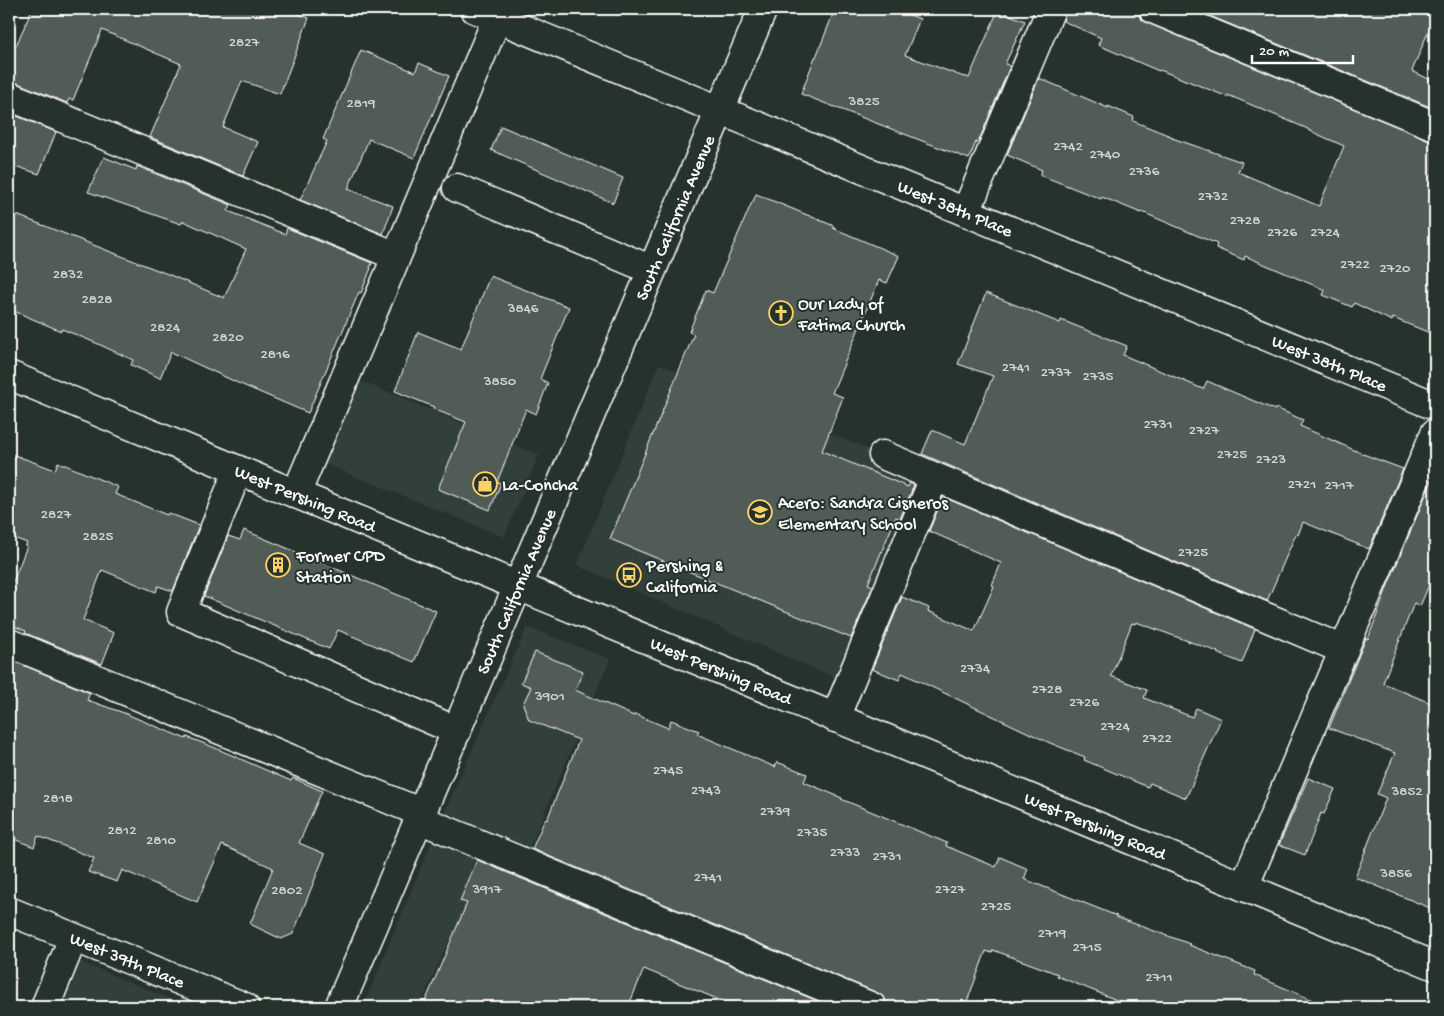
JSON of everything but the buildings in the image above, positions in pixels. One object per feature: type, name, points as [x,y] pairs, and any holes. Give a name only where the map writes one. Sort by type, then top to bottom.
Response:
[{"type":"street","name":"South California Avenue","points":[[339,1007],[763,9]]},
{"type":"street","points":[[966,212],[1051,9]]},
{"type":"street","points":[[1153,9],[1435,126]]},
{"type":"street","name":"West 38th Place","points":[[491,12],[720,110],[1435,406]]},
{"type":"street","points":[[296,494],[396,256],[491,12]]},
{"type":"street","points":[[9,96],[396,256]]},
{"type":"street","points":[[457,188],[652,270]]},
{"type":"street","name":"West Pershing Road","points":[[9,375],[1435,966]]},
{"type":"street","points":[[1244,887],[1435,433]]},
{"type":"street","points":[[883,455],[1344,650]]},
{"type":"street","points":[[238,470],[180,612],[457,731]]},
{"type":"street","points":[[835,718],[934,478]]},
{"type":"street","points":[[9,643],[872,1007]]},
{"type":"street","name":"West 39th Place","points":[[9,912],[245,1007]]},
{"type":"street","points":[[45,1007],[73,938]]},
{"type":"shaded area","name":"Acero: Sandra Cisneros Elementary School","points":[[659,364],[883,455],[934,478],[849,684],[577,565]]},
{"type":"shaded area","points":[[346,375],[539,455],[504,537],[311,458]]},
{"type":"shaded area","points":[[527,627],[610,659],[486,953],[451,936],[419,1007],[363,1007],[438,827]]},
{"type":"shaded area","points":[[66,956],[190,1007],[45,1007]]},
{"type":"place","name":"Our Lady of Fatima Church","points":[[781,313]]},
{"type":"place","name":"La-Concha","points":[[485,484]]},
{"type":"place","name":"Acero: Sandra Cisneros Elementary School","points":[[760,512]]},
{"type":"place","name":"Former CPD Station","points":[[278,565]]},
{"type":"place","name":"Pershing & California","points":[[629,575]]}]
